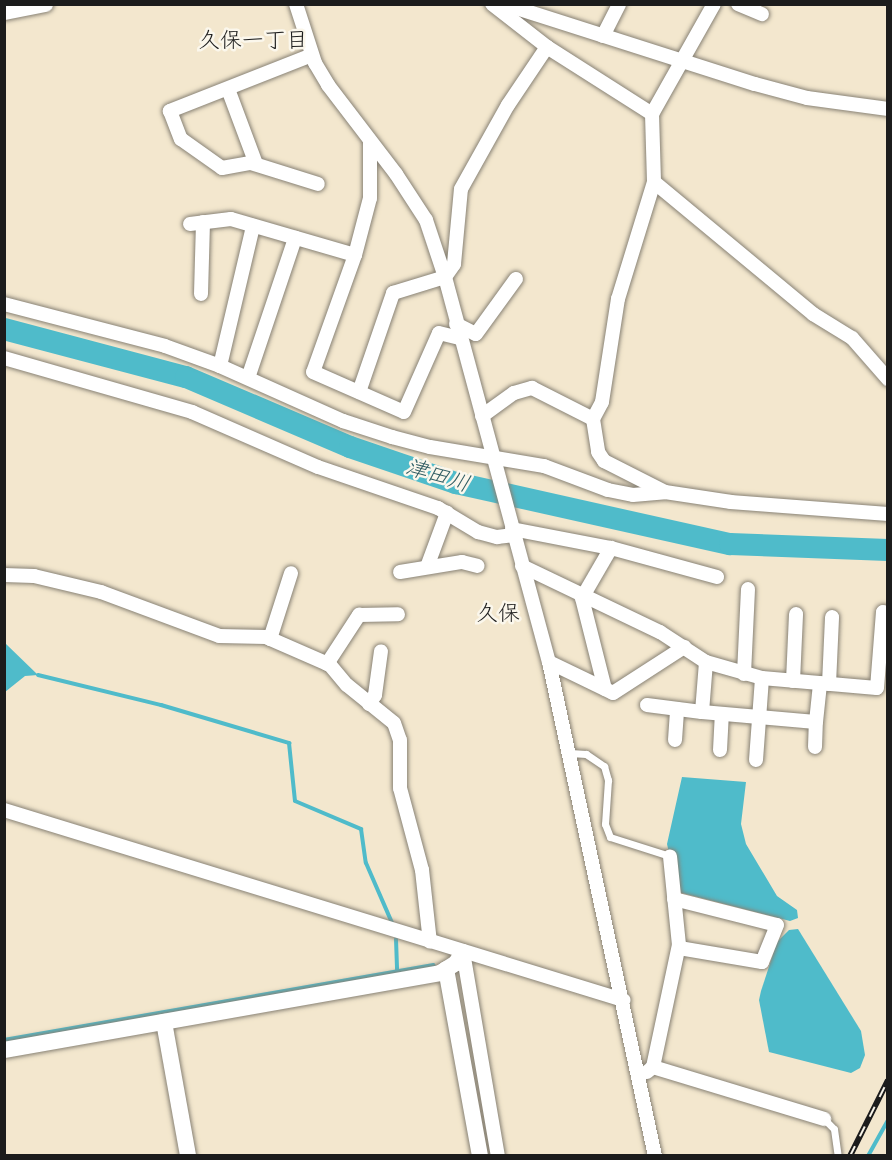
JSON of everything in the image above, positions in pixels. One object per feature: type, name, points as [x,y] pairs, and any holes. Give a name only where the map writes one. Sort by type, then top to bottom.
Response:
[{"type":"street","points":[[4,12],[45,4]]},
{"type":"street","points":[[296,4],[312,56],[328,85],[426,220],[445,277],[549,662],[655,1155]]},
{"type":"street","points":[[492,4],[547,47],[652,114]]},
{"type":"street","points":[[504,4],[679,63],[807,98],[888,109]]},
{"type":"street","points":[[603,36],[619,4]]},
{"type":"street","points":[[665,492],[604,461],[598,452],[593,419],[602,402],[618,299],[654,183],[652,114],[714,4]]},
{"type":"street","points":[[738,4],[762,14]]},
{"type":"street","points":[[359,392],[393,293],[445,277],[454,264],[461,189],[508,105],[547,47]]},
{"type":"street","points":[[312,56],[170,111],[181,139],[222,168],[256,165],[318,184]]},
{"type":"street","points":[[228,89],[256,165]]},
{"type":"street","points":[[369,141],[370,198],[355,255],[313,372],[404,412],[439,333],[458,331],[476,334],[516,279]]},
{"type":"street","points":[[654,183],[813,314],[852,338],[888,379]]},
{"type":"street","points":[[201,294],[197,223],[231,219],[355,255]]},
{"type":"street","points":[[220,366],[253,225]]},
{"type":"street","points":[[248,378],[295,238]]},
{"type":"street","points":[[4,303],[119,332],[220,366],[343,421],[392,437],[544,466],[576,480],[633,495],[665,492],[731,502],[888,514]]},
{"type":"street","points":[[4,358],[192,412],[318,467],[447,513],[478,532],[497,537],[513,532],[611,548],[717,577]]},
{"type":"street","points":[[482,416],[514,393],[532,388],[593,419]]},
{"type":"street","points":[[427,567],[447,513]]},
{"type":"street","points":[[605,689],[582,598],[611,548]]},
{"type":"street","points":[[399,572],[462,561],[478,566]]},
{"type":"street","points":[[522,566],[684,647],[706,662],[762,678],[877,688],[883,612],[888,612]]},
{"type":"street","points":[[270,639],[291,573]]},
{"type":"street","points":[[4,575],[34,576],[101,592],[219,636],[270,639],[327,664],[369,704],[394,723],[400,740],[400,788],[422,870],[430,942]]},
{"type":"street","points":[[744,674],[748,589]]},
{"type":"street","points":[[327,664],[359,615],[398,614]]},
{"type":"street","points":[[793,681],[796,614]]},
{"type":"street","points":[[814,747],[832,618]]},
{"type":"street","points":[[549,662],[613,693],[684,647]]},
{"type":"street","points":[[369,704],[375,695],[381,651]]},
{"type":"street","points":[[702,712],[706,662]]},
{"type":"street","points":[[756,760],[762,678]]},
{"type":"street","points":[[647,705],[816,722]]},
{"type":"street","points":[[675,740],[677,709]]},
{"type":"street","points":[[720,750],[722,714]]},
{"type":"street","points":[[4,810],[623,1000]]},
{"type":"street","points":[[640,1077],[653,1067],[679,948],[670,856]]},
{"type":"street","points":[[674,898],[777,925],[762,962],[679,948]]},
{"type":"street","points":[[4,1050],[446,969],[463,952]]},
{"type":"street","points":[[463,952],[498,1155]]},
{"type":"street","points":[[446,969],[480,1155]]},
{"type":"street","points":[[164,1022],[188,1155]]},
{"type":"street","points":[[653,1067],[824,1119]]},
{"type":"lane","points":[[570,753],[586,754],[604,765],[608,780],[605,824],[610,837],[670,856]]},
{"type":"lane","points":[[824,1119],[834,1129],[838,1155]]},
{"type":"water","points":[[5,643],[38,675],[25,676],[5,692]]},
{"type":"water","points":[[682,777],[746,782],[741,824],[746,844],[777,896],[797,910],[798,918],[790,921],[678,892],[667,844]]},
{"type":"water","points":[[798,929],[861,1031],[865,1055],[860,1068],[851,1073],[769,1052],[759,1000],[761,991],[777,942],[789,930]]},
{"type":"waterway","name":"津田川","points":[[4,329],[186,377],[350,447],[456,483],[730,544],[888,550]]},
{"type":"waterway","points":[[38,675],[161,705],[289,743],[295,801],[361,829],[366,863],[393,925]]},
{"type":"waterway","points":[[396,939],[397,972]]},
{"type":"waterway","points":[[4,1040],[434,965]]},
{"type":"waterway","points":[[868,1156],[888,1120]]},
{"type":"railway","points":[[850,1156],[888,1080]]},
{"type":"district","name":"久保一丁目","points":[[253,40]]},
{"type":"district","name":"久保","points":[[498,613]]}]
